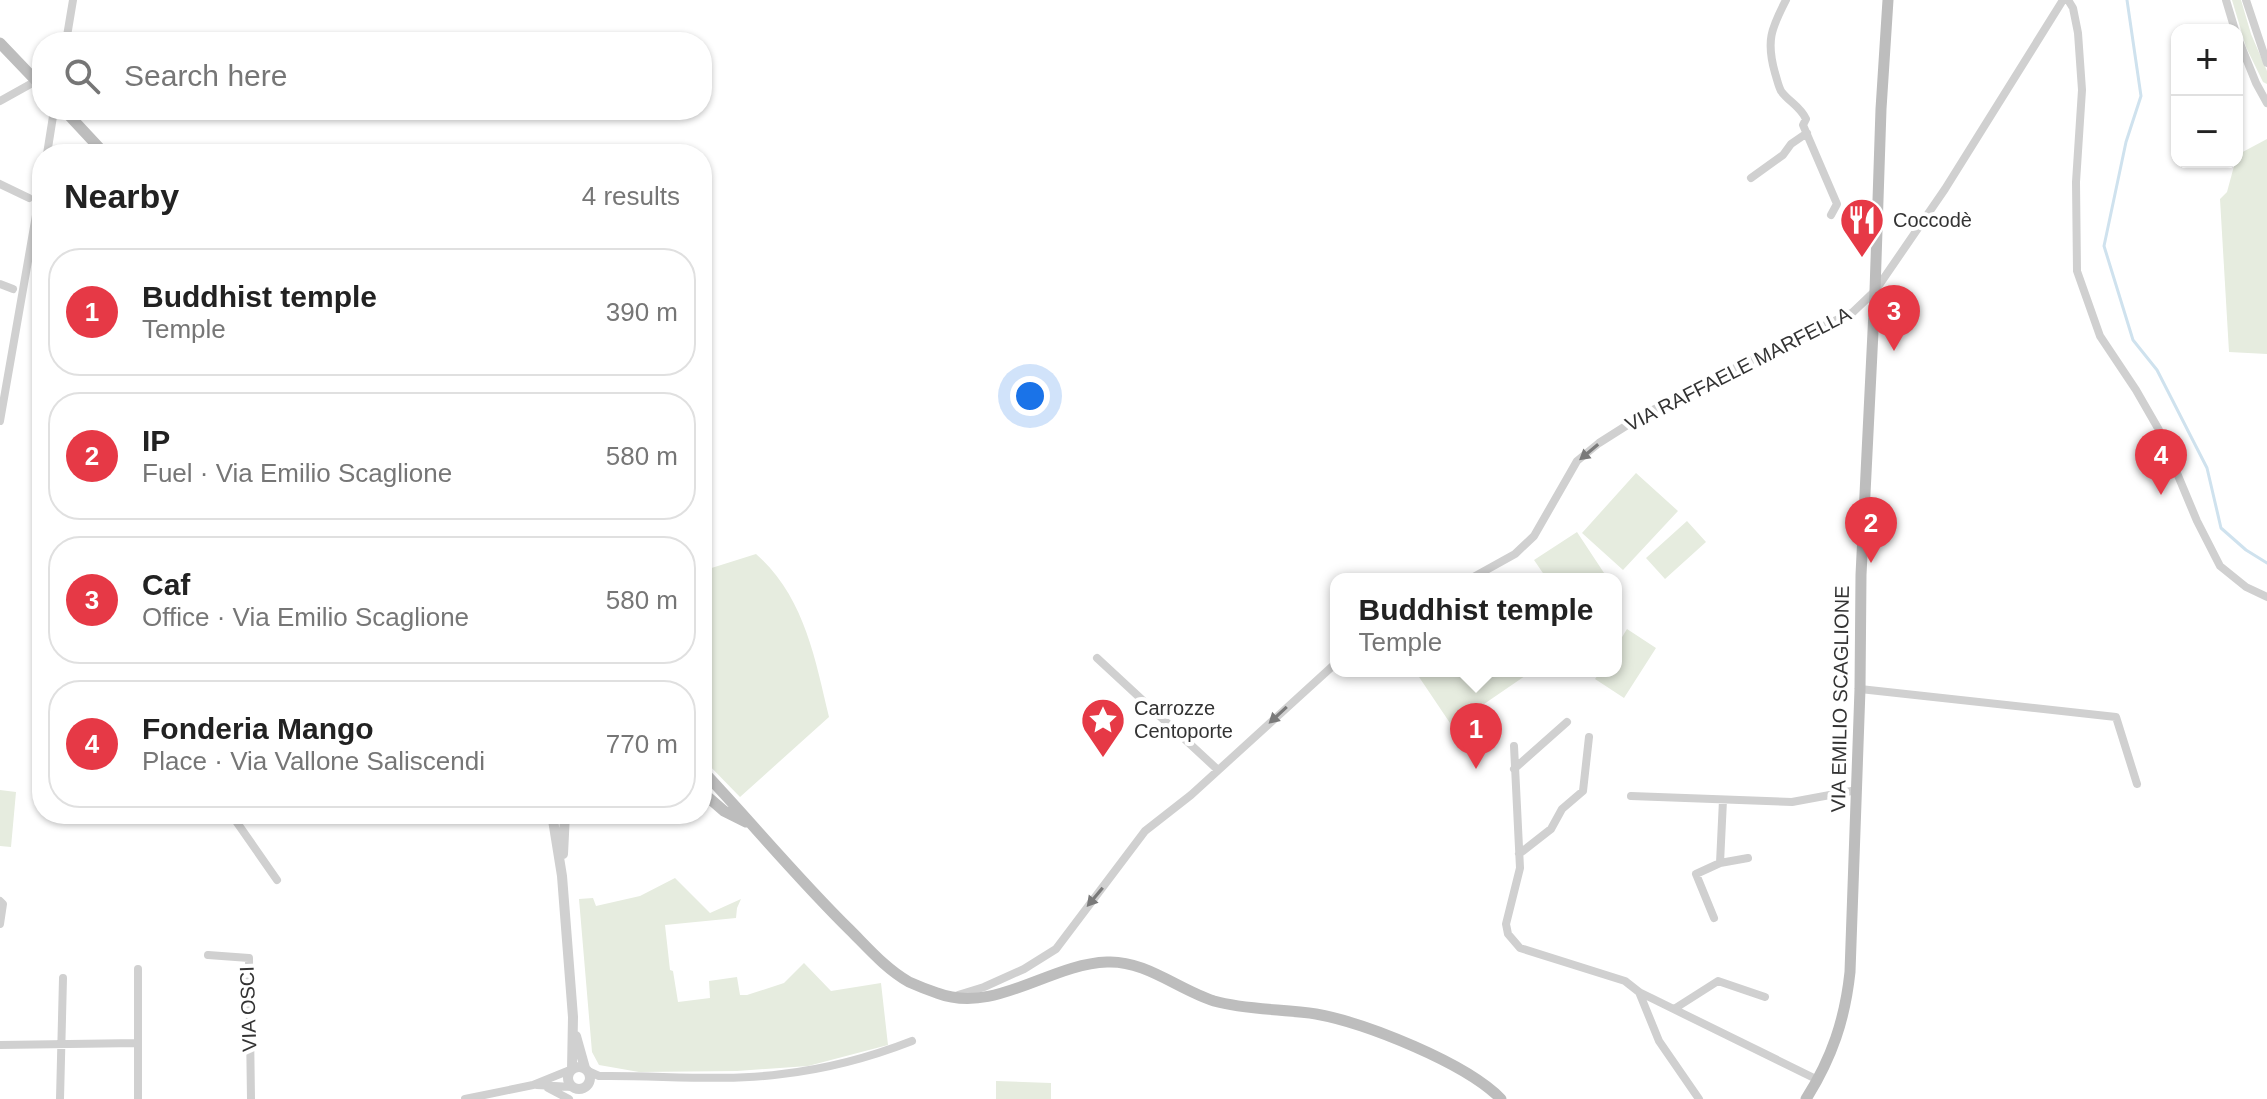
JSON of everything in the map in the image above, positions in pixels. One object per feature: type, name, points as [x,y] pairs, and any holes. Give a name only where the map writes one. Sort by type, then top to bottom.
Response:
[{"type":"main road","name":"VIA EMILIO SCAGLIONE","points":[[1806,1099],[1838,1037],[1846,1007],[1850,972],[1861,575],[1888,0]]},
{"type":"main road","points":[[0,43],[32,77]]},
{"type":"main road","points":[[73,120],[96,144]]},
{"type":"main road","points":[[712,781],[829,909],[885,964],[909,982],[951,997],[971,998],[995,995],[1077,968],[1107,962],[1131,965],[1217,1002],[1317,1014],[1404,1041],[1456,1068],[1501,1099]]},
{"type":"main road","points":[[712,801],[724,811],[753,826]]},
{"type":"street","points":[[68,32],[73,0]]},
{"type":"street","points":[[1786,0],[1769,40],[1771,60],[1779,88],[1801,108],[1807,133],[1837,204],[1831,215]]},
{"type":"street","points":[[2066,0],[2073,8],[2078,33],[2082,90],[2076,182],[2077,271],[2100,336],[2159,430],[2197,521],[2220,566],[2246,587],[2267,597]]},
{"type":"street","name":"VIA RAFFAELE MARFELLA","points":[[1481,573],[1515,554],[1534,536],[1577,461],[1599,443],[1695,387],[1853,312],[1875,291],[1945,189],[2066,0]]},
{"type":"street","points":[[2226,0],[2233,24]]},
{"type":"street","points":[[2246,0],[2267,63]]},
{"type":"street","points":[[2243,49],[2266,99]]},
{"type":"street","points":[[0,101],[32,87]]},
{"type":"street","points":[[49,144],[52,120]]},
{"type":"street","points":[[1751,178],[1807,133]]},
{"type":"street","points":[[0,184],[29,198]]},
{"type":"street","points":[[0,420],[2,394],[32,234]]},
{"type":"street","points":[[0,284],[13,289]]},
{"type":"street","points":[[1097,658],[1218,770]]},
{"type":"street","points":[[951,997],[984,987],[1024,969],[1056,949],[1145,831],[1191,795],[1330,668]]},
{"type":"street","points":[[1860,689],[2116,717],[2137,784]]},
{"type":"street","points":[[1514,769],[1567,722]]},
{"type":"street","points":[[1519,854],[1551,829],[1562,809],[1583,791],[1589,737]]},
{"type":"street","points":[[1514,746],[1520,868],[1506,924],[1512,941],[1520,948],[1544,957],[1625,981],[1639,992],[1818,1080]]},
{"type":"street","points":[[1631,796],[1792,802],[1857,790]]},
{"type":"street","points":[[1720,863],[1723,800]]},
{"type":"street","points":[[238,824],[277,880]]},
{"type":"street","points":[[554,824],[562,876],[573,1017],[571,1069],[567,1079],[573,1093]]},
{"type":"street","points":[[562,876],[565,824]]},
{"type":"street","points":[[1714,918],[1696,874],[1720,863],[1748,858]]},
{"type":"street","points":[[0,924],[1,902]]},
{"type":"street","name":"VIA OSCI","points":[[208,955],[249,958],[251,1099]]},
{"type":"street","points":[[138,969],[138,1099]]},
{"type":"street","points":[[60,1099],[63,978]]},
{"type":"street","points":[[1674,1009],[1718,981],[1765,997]]},
{"type":"street","points":[[1639,992],[1659,1041],[1699,1099]]},
{"type":"street","points":[[573,1017],[590,1076],[587,1099]]},
{"type":"street","points":[[465,1099],[536,1085],[578,1066],[590,1076],[691,1078],[780,1075],[844,1062],[912,1041]]},
{"type":"street","points":[[0,1045],[138,1043]]},
{"type":"street","points":[[536,1085],[573,1093],[581,1089],[590,1076]]},
{"type":"shaded area","points":[[2232,0],[2241,0],[2267,71],[2267,84],[2263,82],[2246,47],[2243,24],[2239,24]]},
{"type":"shaded area","points":[[2267,139],[2267,354],[2229,352],[2220,199],[2227,192],[2233,168],[2243,168],[2243,152]]},
{"type":"shaded area","points":[[1636,473],[1678,511],[1623,570],[1582,533]]},
{"type":"shaded area","points":[[1687,521],[1706,542],[1665,579],[1646,558]]},
{"type":"shaded area","points":[[1577,532],[1604,573],[1543,573],[1534,560]]},
{"type":"shaded area","points":[[756,554],[772,571],[786,589],[805,629],[829,717],[740,797],[712,768],[712,568]]},
{"type":"shaded area","points":[[1627,629],[1656,648],[1624,698],[1595,679],[1622,677],[1622,637]]},
{"type":"shaded area","points":[[1419,677],[1523,677],[1452,726]]},
{"type":"shaded area","points":[[0,790],[16,792],[11,847],[0,846]]},
{"type":"shaded area","points":[[675,878],[710,913],[741,899],[736,918],[665,925],[670,970],[673,971],[678,1002],[710,998],[709,981],[737,977],[740,995],[747,995],[784,983],[804,963],[831,991],[881,983],[888,1045],[808,1066],[737,1071],[639,1072],[599,1065],[592,1052],[579,899],[593,898],[596,906],[640,896]]},
{"type":"shaded area","points":[[996,1081],[1051,1083],[1051,1099],[996,1099]]},
{"type":"waterway","points":[[2127,0],[2141,96],[2126,142],[2104,246],[2133,340],[2157,370],[2207,468],[2221,528],[2267,563]]},
{"type":"place","name":"Coccodè","points":[[1862,259]]},
{"type":"place","name":"Caf","points":[[1894,351]]},
{"type":"place","name":"Fonderia Mango","points":[[2161,495]]},
{"type":"place","name":"IP","points":[[1871,563]]},
{"type":"place","name":"Carrozze Centoporte","points":[[1103,759]]},
{"type":"place","name":"Buddhist temple","points":[[1476,769]]}]
